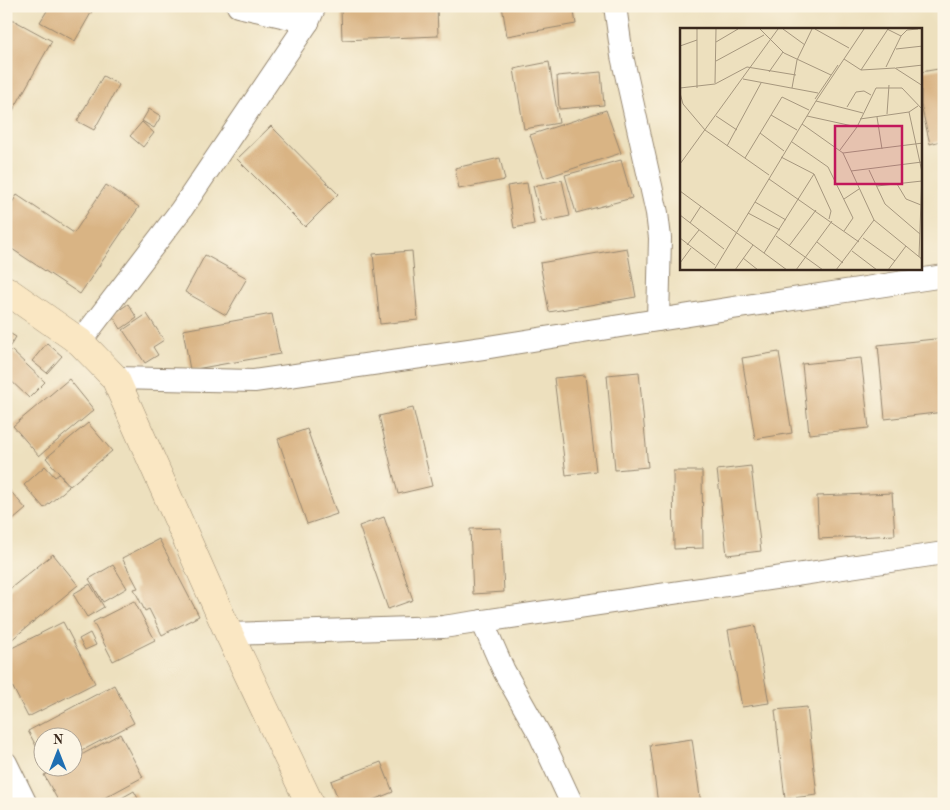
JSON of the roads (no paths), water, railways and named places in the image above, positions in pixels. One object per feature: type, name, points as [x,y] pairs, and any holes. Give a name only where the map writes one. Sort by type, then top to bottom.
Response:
[{"type":"street","points":[[80,342],[181,210],[312,14],[238,6]]},
{"type":"street","points":[[615,6],[622,56],[657,213],[660,238],[658,320]]},
{"type":"street","points":[[114,378],[254,381],[483,348],[944,276]]},
{"type":"street","points":[[6,290],[80,342],[114,378],[229,634],[310,804]]},
{"type":"street","points":[[229,634],[443,627],[944,553]]},
{"type":"street","points":[[482,621],[504,671],[540,735],[572,804]]},
{"type":"street","points":[[6,762],[26,804]]}]
